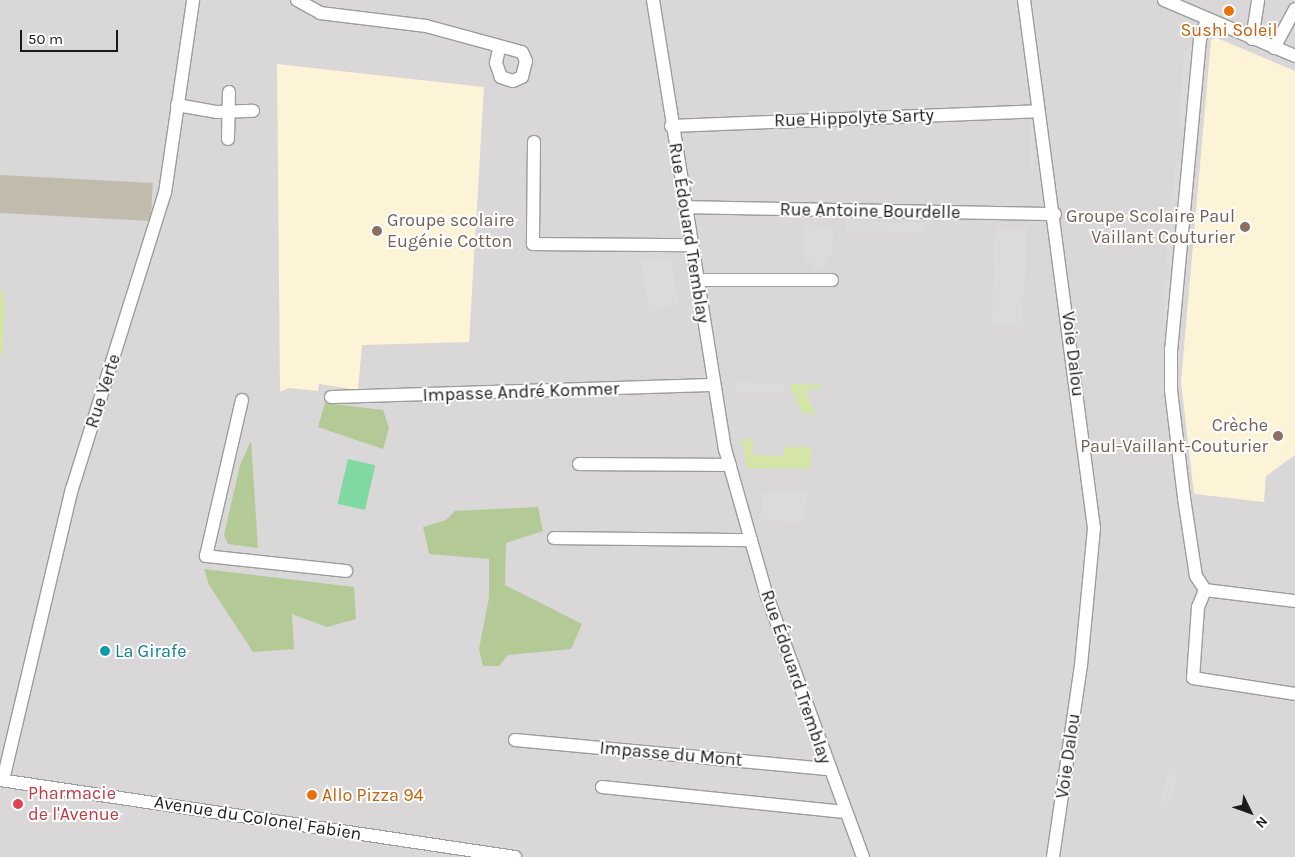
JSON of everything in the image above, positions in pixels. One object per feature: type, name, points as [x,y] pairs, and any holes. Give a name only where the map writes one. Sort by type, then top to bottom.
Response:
[{"type":"street","name":"Rue Verte","points":[[2,780],[72,488],[165,193],[193,0]]},
{"type":"street","points":[[297,0],[315,12],[426,26],[499,49]]},
{"type":"street","name":"Rue Édouard Tremblay","points":[[653,0],[671,126],[698,280],[712,385],[730,466],[751,540],[827,769],[863,857]]},
{"type":"street","name":"Voie Dalou","points":[[1024,0],[1038,111],[1055,214],[1094,528],[1081,665],[1053,857]]},
{"type":"street","points":[[1164,0],[1295,56]]},
{"type":"street","points":[[1252,39],[1258,0]]},
{"type":"street","points":[[1274,48],[1295,9]]},
{"type":"street","points":[[1205,590],[1196,576],[1170,371],[1200,39],[1207,20]]},
{"type":"street","points":[[228,92],[230,112],[228,140]]},
{"type":"street","points":[[177,105],[230,112],[253,111]]},
{"type":"street","name":"Rue Hippolyte Sarty","points":[[671,126],[1038,111]]},
{"type":"street","points":[[534,142],[533,244],[692,245]]},
{"type":"street","name":"Rue Antoine Bourdelle","points":[[685,208],[1055,214]]},
{"type":"street","points":[[698,280],[832,280]]},
{"type":"street","name":"Impasse André Kommer","points":[[331,397],[712,385]]},
{"type":"street","points":[[242,400],[206,556],[346,571]]},
{"type":"street","points":[[579,464],[730,466]]},
{"type":"street","points":[[554,538],[751,540]]},
{"type":"street","points":[[1205,590],[1295,601]]},
{"type":"street","points":[[1205,590],[1198,607],[1193,678],[1295,694]]},
{"type":"street","name":"Impasse du Mont","points":[[515,740],[827,769]]},
{"type":"street","name":"Avenue du Colonel Fabien","points":[[2,780],[464,853],[515,857]]},
{"type":"street","points":[[602,787],[845,812]]},
{"type":"shaded area","points":[[0,0],[1295,0],[1295,857],[0,857]]},
{"type":"shaded area","points":[[1030,0],[1034,0],[1034,169],[1030,169]]},
{"type":"shaded area","name":"Groupe Scolaire Paul Vaillant Couturier","points":[[1217,38],[1295,71],[1295,455],[1266,476],[1264,502],[1194,494],[1181,382],[1211,40]]},
{"type":"shaded area","points":[[1195,47],[1187,128],[1178,125],[1184,50]]},
{"type":"shaded area","name":"Groupe scolaire Eugénie Cotton","points":[[277,64],[484,87],[469,342],[362,345],[358,390],[319,384],[318,391],[289,388],[280,392]]},
{"type":"shaded area","points":[[1184,160],[1175,269],[1165,268],[1175,162]]},
{"type":"shaded area","points":[[0,175],[153,183],[151,221],[0,213]]},
{"type":"shaded area","points":[[846,221],[924,222],[924,232],[846,231]]},
{"type":"shaded area","points":[[803,224],[834,227],[833,255],[826,258],[826,270],[813,269],[813,262],[804,261]]},
{"type":"shaded area","points":[[995,230],[1027,230],[1025,298],[1021,299],[1024,328],[992,324]]},
{"type":"shaded area","points":[[640,259],[671,259],[679,304],[649,312]]},
{"type":"shaded area","points":[[1164,277],[1174,277],[1174,324],[1164,324]]},
{"type":"shaded area","points":[[736,382],[784,383],[784,393],[736,392]]},
{"type":"shaded area","points":[[772,490],[806,491],[805,523],[761,520],[762,493]]},
{"type":"shaded area","points":[[1169,768],[1178,771],[1172,798],[1166,809],[1159,809]]},
{"type":"green space","points":[[0,286],[5,300],[3,353],[0,353]]},
{"type":"green space","points":[[793,384],[821,385],[821,389],[808,389],[807,395],[816,416],[802,412],[790,387]]},
{"type":"green space","points":[[325,403],[383,410],[389,428],[383,449],[318,427]]},
{"type":"green space","points":[[741,439],[753,439],[752,455],[784,456],[784,447],[812,447],[810,469],[747,468]]},
{"type":"green space","points":[[251,441],[258,548],[228,544],[224,535],[240,465]]},
{"type":"green space","points":[[348,459],[375,465],[365,510],[338,504]]},
{"type":"green space","points":[[538,507],[543,531],[506,543],[505,585],[582,624],[571,649],[508,655],[499,666],[483,666],[479,649],[489,597],[489,559],[429,554],[423,527],[446,520],[455,511]]},
{"type":"green space","points":[[204,569],[354,587],[356,619],[327,627],[292,614],[294,649],[253,652],[209,585]]},
{"type":"place","name":"Sushi Soleil","points":[[1229,11]]},
{"type":"place","name":"Groupe Scolaire Paul Vaillant Couturier","points":[[1245,227]]},
{"type":"place","name":"Groupe scolaire Eugénie Cotton","points":[[377,231]]},
{"type":"place","name":"Crèche Paul-Vaillant-Couturier","points":[[1278,436]]},
{"type":"place","name":"La Girafe","points":[[105,651]]},
{"type":"place","name":"Allo Pizza 94","points":[[312,795]]},
{"type":"place","name":"Pharmacie de l'Avenue","points":[[18,804]]}]
